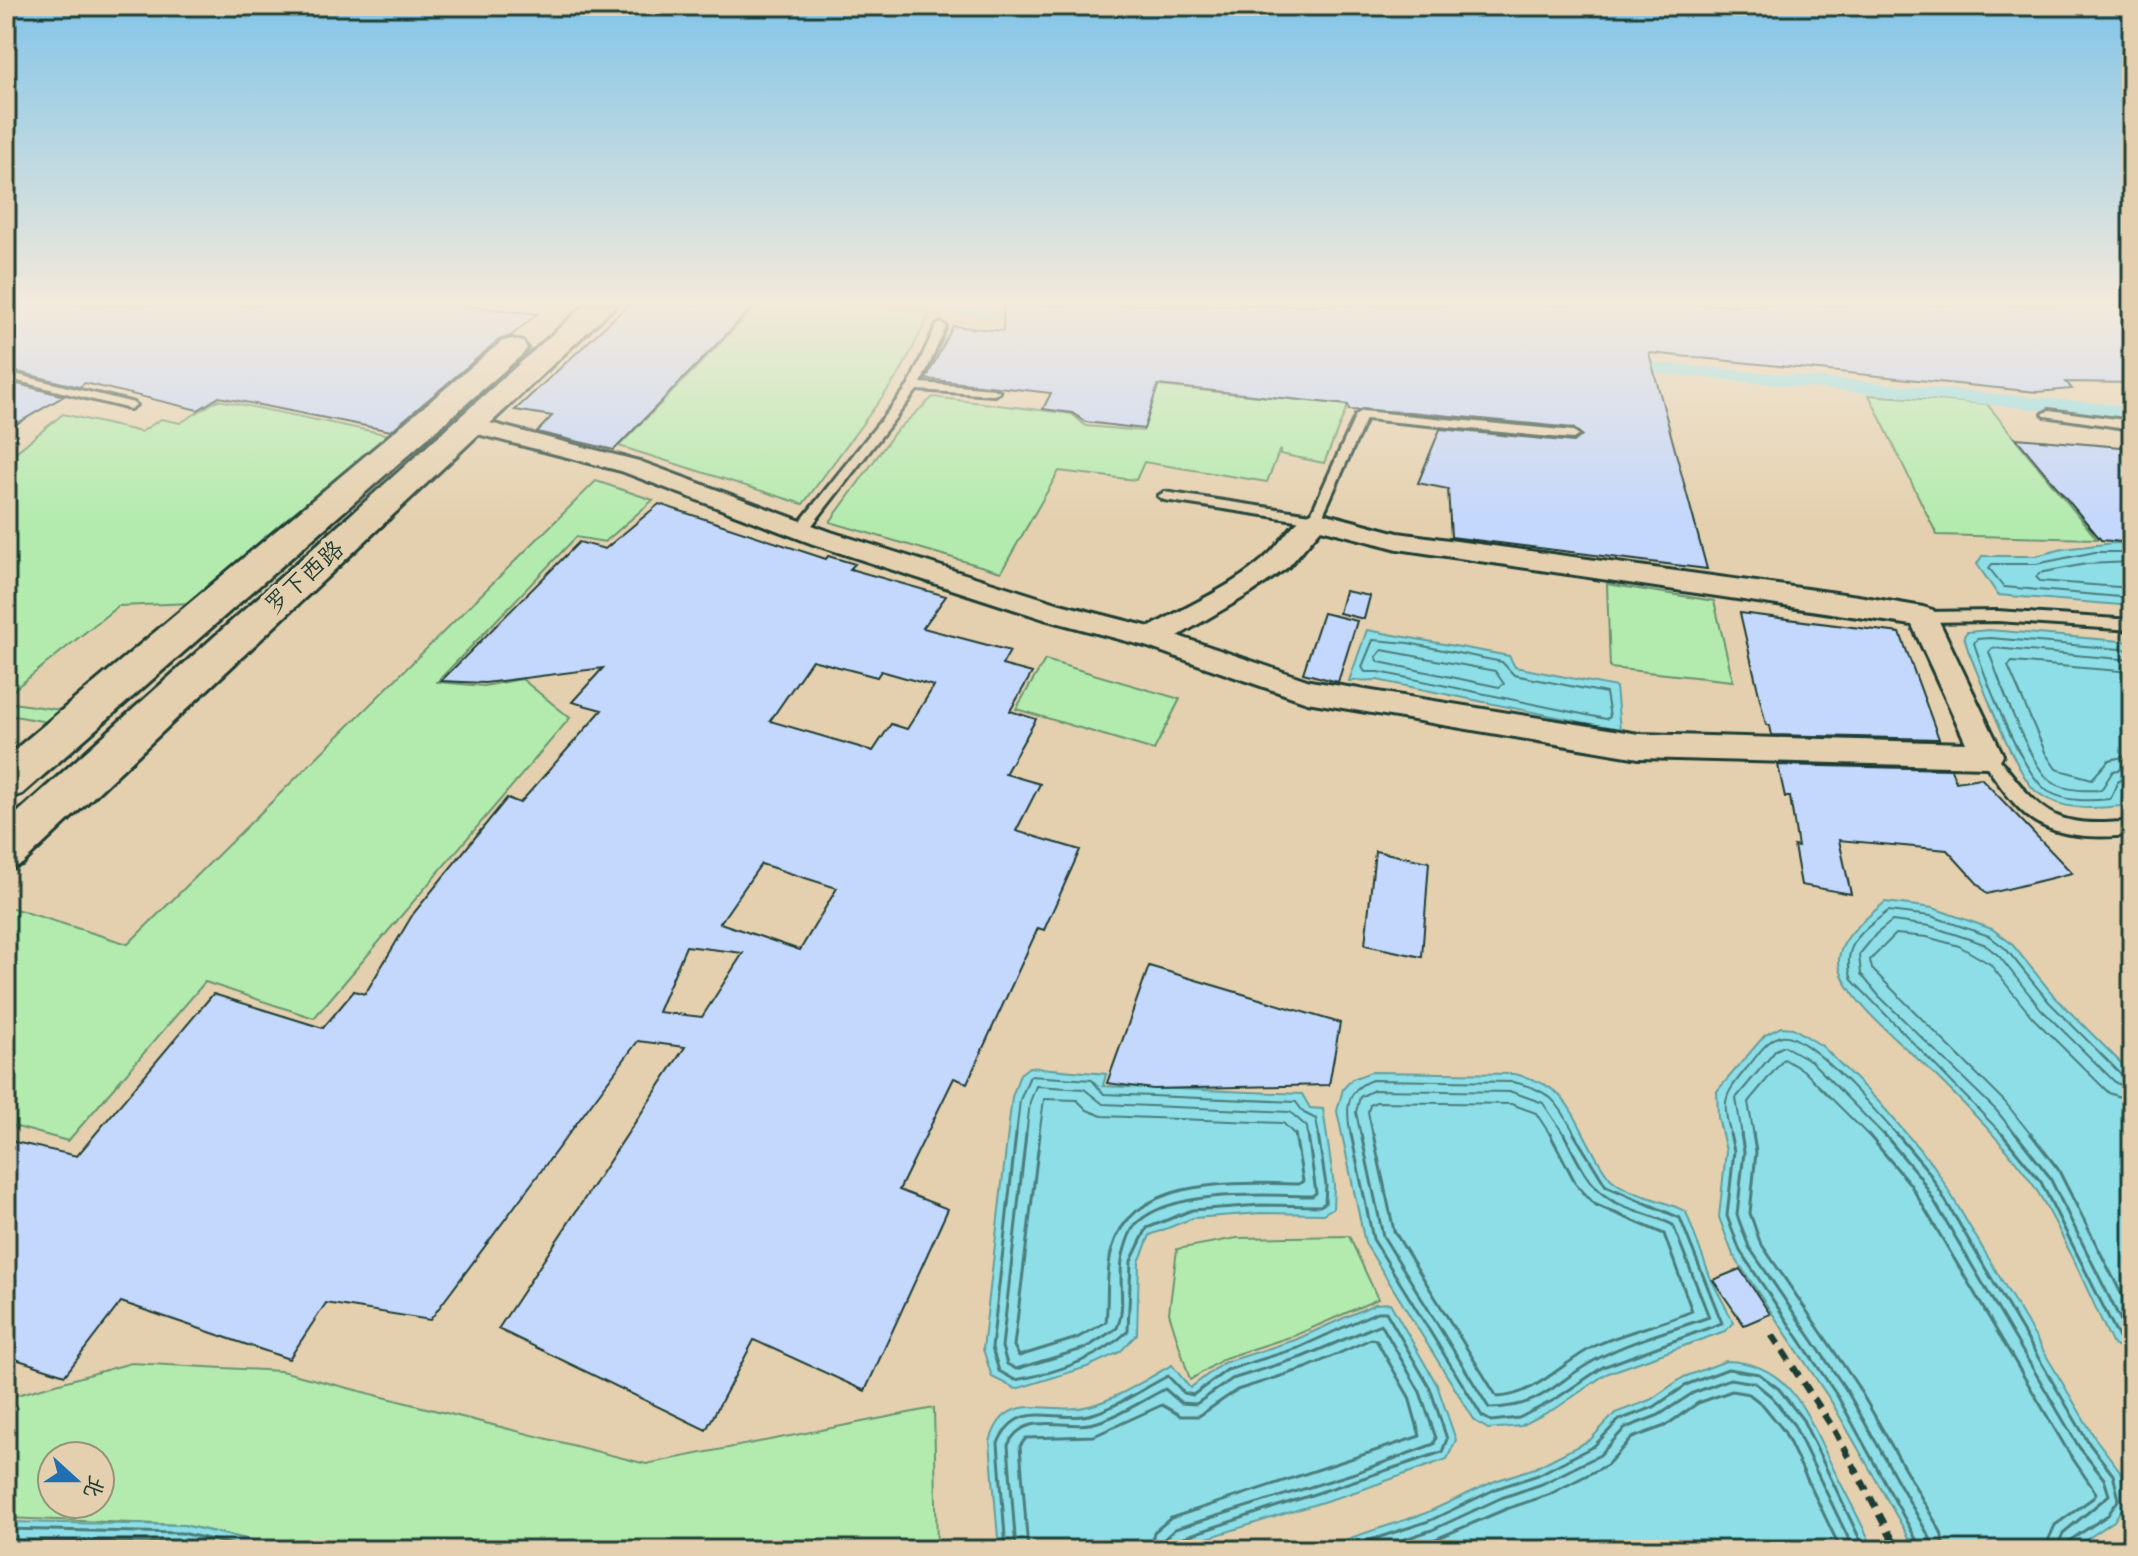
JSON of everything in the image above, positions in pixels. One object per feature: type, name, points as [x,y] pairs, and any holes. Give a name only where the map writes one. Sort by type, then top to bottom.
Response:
[{"type":"main road","name":"罗下西路","points":[[6,782],[478,378]]},
{"type":"main road","name":"罗下西路","points":[[6,851],[522,378]]},
{"type":"street","points":[[470,425],[630,466],[801,530],[1054,612],[1153,638],[1307,691],[1639,746],[1987,755],[1923,617],[1858,605],[1398,541],[1315,519],[1278,561],[1241,587],[1153,638]]},
{"type":"lane","points":[[17,378],[130,405]]},
{"type":"lane","points":[[801,530],[918,378]]},
{"type":"lane","points":[[914,386],[994,392]]},
{"type":"lane","points":[[2049,414],[2132,425]]},
{"type":"lane","points":[[1164,496],[1315,519],[1362,415],[1573,435]]},
{"type":"lane","points":[[1923,617],[1997,616],[2132,625]]},
{"type":"lane","points":[[1987,755],[2034,812],[2061,825],[2100,832],[2132,828]]},
{"type":"path","points":[[1772,1335],[1835,1431],[1898,1550]]},
{"type":"green space","points":[[686,378],[897,378],[803,504],[619,446]]},
{"type":"green space","points":[[1158,386],[1348,405],[1324,463],[1280,454],[1280,449],[1267,482],[1144,462],[1136,480],[1059,471],[1001,572],[830,522],[895,432],[933,397],[1072,414],[1086,426],[1143,431]]},
{"type":"green space","points":[[1869,395],[1987,404],[2097,539],[1937,535]]},
{"type":"green space","points":[[218,400],[390,435],[192,603],[118,606],[6,696],[6,460],[63,414],[141,432],[161,419],[180,423]]},
{"type":"green space","points":[[596,481],[653,500],[605,542],[576,537],[437,682],[484,686],[522,679],[570,718],[314,1018],[205,982],[68,1141],[6,1124],[6,906],[128,944]]},
{"type":"green space","points":[[1607,584],[1714,601],[1733,681],[1610,668]]},
{"type":"green space","points":[[1045,660],[1180,699],[1154,750],[1016,709]]},
{"type":"green space","points":[[6,702],[67,711],[52,723],[15,716],[6,719]]},
{"type":"green space","points":[[1349,1236],[1378,1299],[1296,1335],[1225,1358],[1190,1380],[1169,1313],[1177,1249],[1237,1238]]},
{"type":"green space","points":[[131,1363],[281,1371],[646,1464],[934,1408],[937,1550],[296,1550],[184,1525],[57,1520],[116,1520],[116,1440],[36,1440],[36,1519],[6,1518],[6,1398]]},
{"type":"water","points":[[2114,543],[2132,544],[2132,606],[1998,595],[1977,564],[1982,556],[2035,556]]},
{"type":"water","points":[[1367,630],[1509,656],[1515,667],[1616,687],[1620,730],[1377,680],[1349,681]]},
{"type":"water","points":[[1989,630],[2132,642],[2132,784],[2123,786],[2121,806],[2068,806],[2048,799],[2029,784],[2000,727],[1964,636],[1967,632]]},
{"type":"water","points":[[1885,902],[1933,908],[1992,929],[2011,943],[2055,997],[2132,1074],[2132,1356],[2113,1345],[2055,1223],[2023,1171],[1976,1116],[1864,1008],[1843,977],[1839,963],[1843,945],[1855,929]]},
{"type":"water","points":[[1781,1027],[1793,1028],[1822,1046],[1879,1102],[1934,1166],[2095,1438],[2120,1471],[2129,1498],[2114,1521],[2071,1550],[1916,1550],[1831,1401],[1733,1255],[1719,1217],[1726,1151],[1718,1117],[1717,1091],[1765,1035]]},
{"type":"water","points":[[1029,1067],[1106,1074],[1103,1086],[1302,1094],[1310,1108],[1323,1109],[1334,1185],[1333,1208],[1323,1214],[1261,1213],[1193,1218],[1150,1235],[1139,1262],[1137,1334],[1120,1352],[1087,1367],[1016,1389],[992,1377],[983,1349],[1012,1097],[1020,1074]]},
{"type":"water","points":[[1371,1072],[1514,1074],[1532,1079],[1556,1092],[1572,1112],[1611,1179],[1628,1190],[1686,1212],[1711,1279],[1734,1323],[1725,1331],[1606,1374],[1558,1407],[1521,1426],[1488,1429],[1475,1421],[1365,1243],[1337,1111],[1343,1089],[1352,1079]]},
{"type":"water","points":[[1390,1303],[1437,1385],[1456,1440],[1447,1459],[1361,1490],[1169,1550],[999,1550],[990,1442],[1006,1414],[1030,1407],[1074,1408],[1100,1403],[1172,1365],[1190,1388],[1223,1363],[1295,1340],[1375,1304]]},
{"type":"water","points":[[1726,1361],[1749,1364],[1768,1372],[1784,1383],[1796,1398],[1817,1433],[1874,1550],[1314,1550],[1426,1513],[1495,1481],[1535,1468],[1590,1440],[1615,1413],[1650,1400],[1684,1377]]},
{"type":"water","points":[[6,1522],[183,1525],[293,1550],[6,1550]]},
{"type":"building","points":[[41,378],[454,378],[391,431],[219,397],[198,410],[85,383],[79,387]]},
{"type":"building","points":[[550,378],[684,378],[614,450],[537,432],[552,416],[515,410]]},
{"type":"building","points":[[1656,378],[1707,569],[1451,537],[1448,489],[1418,483],[1440,429],[1573,442],[1582,436],[1573,428],[1410,412],[1349,410],[1348,405],[1158,385],[1144,429],[1086,422],[1072,413],[1043,409],[1051,393],[926,379]]},
{"type":"building","points":[[1894,378],[2132,378],[2132,383],[2066,382],[2072,389],[2037,392]]},
{"type":"building","points":[[6,381],[64,396],[6,430]]},
{"type":"building","points":[[2016,438],[2132,448],[2132,543],[2101,540]]},
{"type":"building","points":[[659,504],[826,559],[828,556],[855,564],[850,569],[946,596],[923,628],[1010,651],[1002,665],[1032,673],[1010,711],[1036,719],[1005,774],[1040,784],[1016,831],[1080,850],[1044,930],[1038,928],[967,1083],[954,1078],[899,1190],[948,1209],[865,1391],[754,1340],[706,1430],[498,1329],[685,1047],[638,1041],[430,1320],[326,1303],[289,1359],[121,1302],[65,1375],[6,1356],[6,1140],[77,1156],[213,994],[323,1028],[354,991],[365,994],[413,914],[507,798],[520,803],[602,710],[572,702],[603,668],[485,683],[441,681],[579,542],[605,549]],"holes":[[[812,660],[877,677],[881,671],[934,686],[907,729],[891,724],[873,751],[770,721]],[[761,864],[837,888],[800,950],[720,923]],[[686,946],[743,953],[702,1017],[658,1012]]]},
{"type":"building","points":[[1345,591],[1370,596],[1364,619],[1339,613]]},
{"type":"building","points":[[1323,613],[1357,621],[1338,682],[1303,673]]},
{"type":"building","points":[[1740,613],[1900,633],[1939,739],[1772,735],[1770,726],[1766,725]]},
{"type":"building","points":[[1778,765],[1951,769],[1956,782],[1981,778],[2072,873],[1987,894],[1947,850],[1839,840],[1851,894],[1801,885],[1790,797],[1785,797]]},
{"type":"building","points":[[1375,851],[1429,862],[1422,957],[1365,945]]},
{"type":"building","points":[[1149,966],[1340,1023],[1329,1085],[1153,1089],[1107,1083]]},
{"type":"building","points":[[1740,1269],[1770,1314],[1744,1325],[1713,1280]]},
{"type":"waterway","points":[[1755,378],[2132,412]]}]
